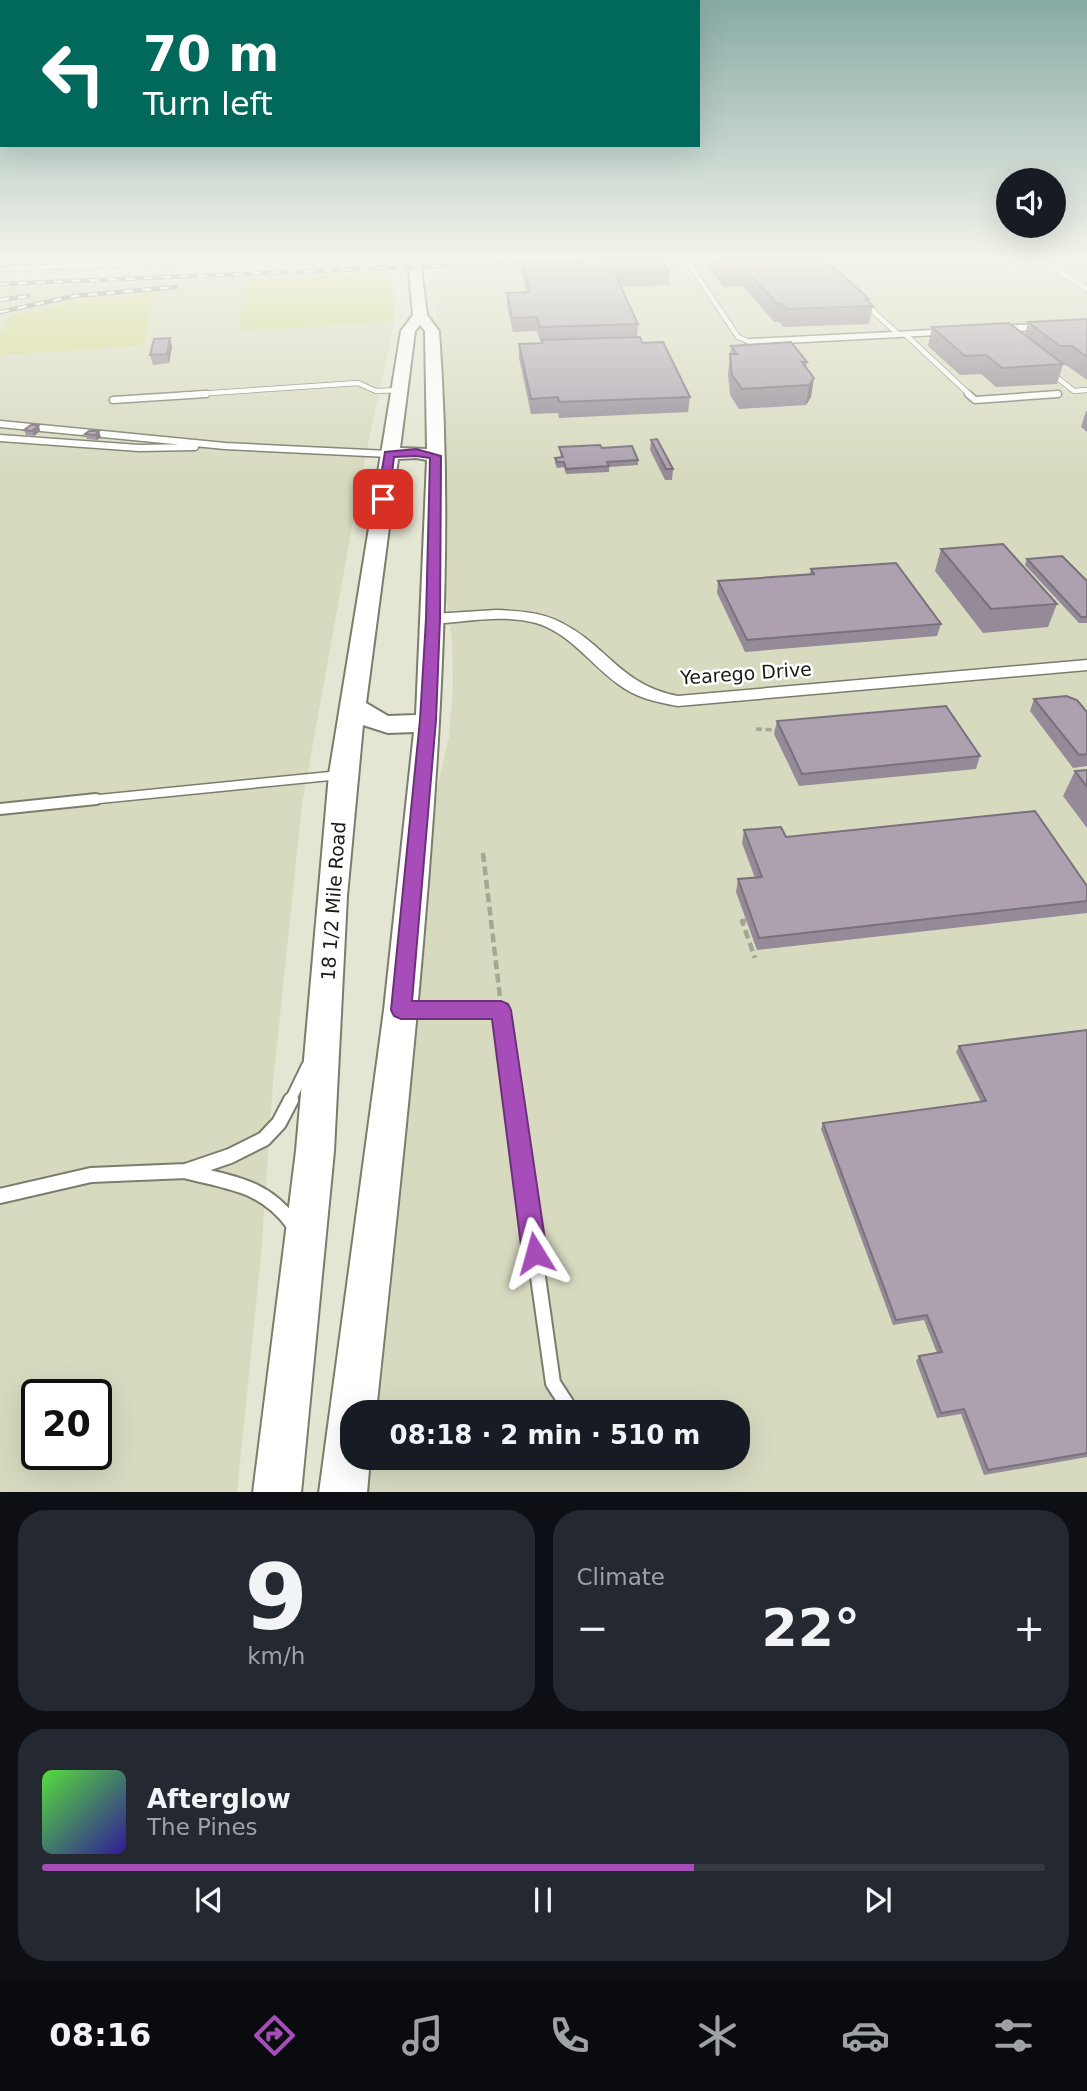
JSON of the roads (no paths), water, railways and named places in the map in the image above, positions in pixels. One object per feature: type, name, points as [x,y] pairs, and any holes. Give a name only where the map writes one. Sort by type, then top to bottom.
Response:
[{"type":"street","name":"18 1/2 Mile Road","points":[[277,1492],[304,1248],[343,774],[409,330]]},
{"type":"street","points":[[354,1400],[401,1010],[428,720],[436,456],[431,330]]},
{"type":"street","points":[[984,330],[989,330]]},
{"type":"street","points":[[750,342],[971,331]]},
{"type":"street","points":[[389,454],[416,453],[436,456]]},
{"type":"street","name":"Yearego Drive","points":[[433,619],[539,619],[568,634],[633,688],[648,695],[678,701],[1087,665]]},
{"type":"street","points":[[353,705],[363,716],[386,725],[401,726],[428,720]]},
{"type":"street","points":[[343,1492],[346,1470]]},
{"type":"lane","points":[[733,330],[738,337],[750,342]]},
{"type":"lane","points":[[897,330],[975,400],[1058,394]]},
{"type":"lane","points":[[998,330],[1006,337]]},
{"type":"lane","points":[[1045,368],[1074,391],[1087,390]]},
{"type":"lane","points":[[113,400],[358,383],[376,391],[399,390]]},
{"type":"lane","points":[[0,424],[225,446],[389,454]]},
{"type":"lane","points":[[0,438],[138,448],[225,446]]},
{"type":"lane","points":[[0,809],[343,774]]},
{"type":"lane","points":[[401,1010],[501,1010],[553,1383],[564,1400]]},
{"type":"lane","points":[[0,1196],[91,1175],[186,1171],[230,1156],[264,1139],[288,1108],[324,1030]]},
{"type":"lane","points":[[186,1171],[261,1191],[274,1200],[289,1219],[304,1248]]}]
